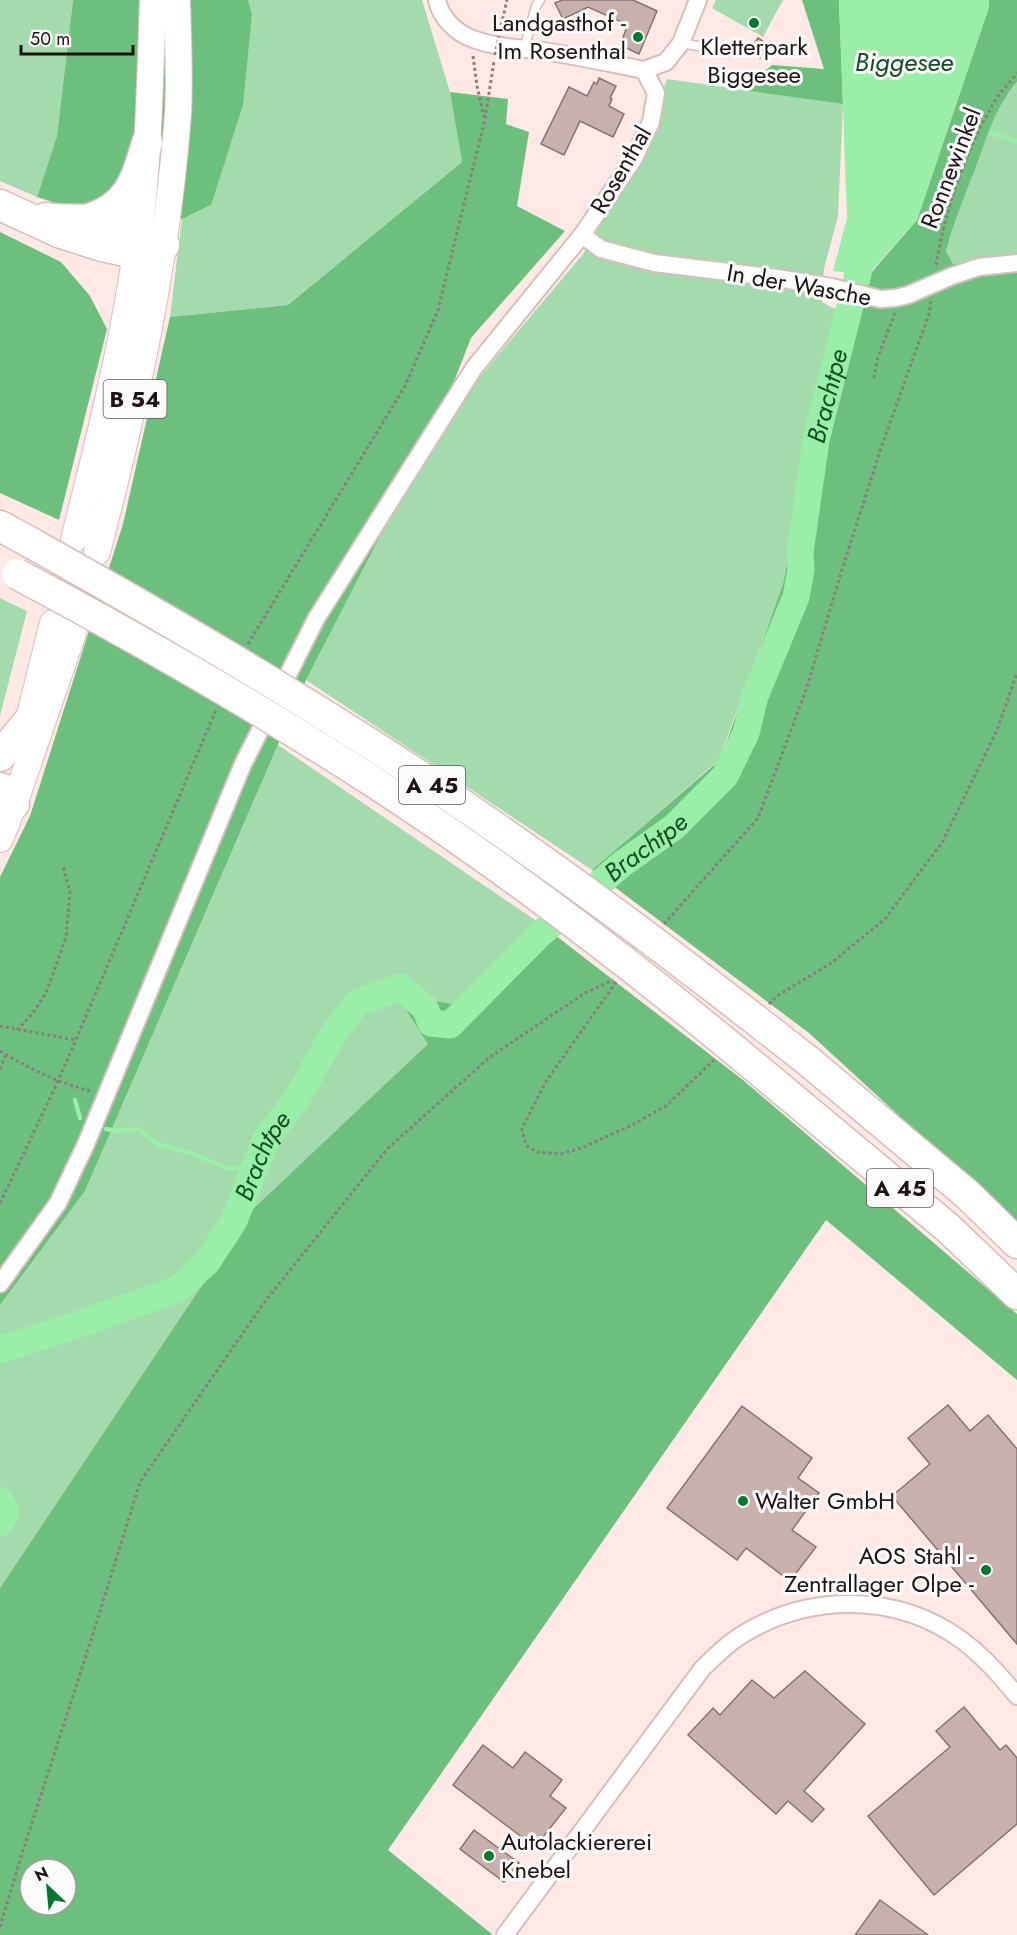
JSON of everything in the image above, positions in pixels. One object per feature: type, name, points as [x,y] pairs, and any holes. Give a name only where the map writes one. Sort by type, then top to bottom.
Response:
[{"type":"highway","points":[[89,219],[113,208],[128,193],[139,171],[147,143]]},
{"type":"highway","points":[[7,208],[41,225],[81,240],[146,243]]},
{"type":"highway","points":[[7,208],[51,219],[89,219],[115,223],[146,243]]},
{"type":"highway","name":"A 45","points":[[0,526],[149,609],[264,677],[386,754],[596,898],[807,1060],[968,1194],[1017,1243]]},
{"type":"highway","name":"A 45","points":[[8,569],[117,628],[274,719],[446,831],[621,957],[948,1228],[1017,1294]]},
{"type":"highway","points":[[0,756],[28,722]]},
{"type":"main road","name":"B 54","points":[[97,552],[133,411],[146,243],[147,143],[153,0]]},
{"type":"main road","name":"B 54","points":[[74,539],[106,416],[124,325],[178,112],[177,0]]},
{"type":"main road","points":[[0,839],[4,799],[28,722],[64,627],[4,799]]},
{"type":"street","points":[[437,0],[443,16],[458,31],[471,39],[645,70],[666,62],[681,43],[698,0]]},
{"type":"street","name":"Rosenthal","points":[[0,1284],[58,1203],[107,1095],[243,764],[316,619],[474,368],[582,235],[633,160],[651,122],[656,93],[645,70]]},
{"type":"street","name":"In der Wasche","points":[[582,235],[600,249],[654,263],[777,278],[832,287],[880,299],[908,295],[933,283],[980,267],[1017,263]]},
{"type":"street","points":[[510,1934],[702,1669],[719,1651],[762,1623],[804,1608],[831,1604],[875,1605],[916,1615],[961,1640],[999,1673],[1017,1696]]},
{"type":"lane","points":[[524,49],[536,6],[540,0]]},
{"type":"lane","points":[[681,43],[730,52]]},
{"type":"path","points":[[244,653],[253,632],[405,386],[438,310],[485,119],[495,55],[507,0]]},
{"type":"path","points":[[471,39],[477,86],[485,119]]},
{"type":"path","name":"Ronnewinkel","points":[[662,926],[758,818],[806,690],[882,446],[929,314],[941,236],[972,146],[993,105],[1017,73]]},
{"type":"path","points":[[874,378],[878,357],[894,314],[908,295]]},
{"type":"path","points":[[769,1004],[777,996],[831,963],[885,919],[937,850],[997,730],[1017,673]]},
{"type":"path","points":[[0,1203],[69,1056],[219,705]]},
{"type":"path","points":[[16,1030],[33,1012],[46,993],[66,937],[70,893],[63,866]]},
{"type":"path","points":[[0,1927],[140,1482],[263,1304],[387,1149],[490,1057],[585,993],[620,977],[545,1083],[522,1128],[528,1147],[537,1152],[561,1154],[584,1147],[632,1125],[666,1106],[720,1054]]},
{"type":"path","points":[[0,1026],[76,1040]]},
{"type":"path","points":[[0,1051],[45,1077],[107,1095]]},
{"type":"path","points":[[0,1069],[6,1054]]},
{"type":"shaded area","points":[[0,0],[73,0],[57,136],[37,197],[0,181]]},
{"type":"shaded area","points":[[73,0],[248,0],[252,14],[243,105],[211,205],[182,219],[124,185],[81,211],[37,197],[57,136]]},
{"type":"shaded area","points":[[248,0],[422,0],[450,92],[462,162],[288,305],[170,317],[182,219],[211,205],[252,14]]},
{"type":"shaded area","name":"Kletterpark Biggesee","points":[[716,0],[783,0],[763,37],[712,8]]},
{"type":"shaded area","points":[[802,0],[839,0],[843,104],[743,90],[772,65],[824,69]]},
{"type":"shaded area","points":[[989,0],[1017,0],[1017,82],[1003,101],[993,122],[946,251],[953,264],[1017,256],[1017,1224],[809,1033],[592,870],[720,760],[783,584],[838,311],[917,220],[989,7]]},
{"type":"shaded area","points":[[667,79],[843,104],[838,216],[824,269],[822,302],[838,311],[783,584],[719,760],[592,870],[306,680],[435,430],[583,254],[628,180]]},
{"type":"shaded area","points":[[1017,82],[1017,256],[953,264],[946,251],[956,219],[993,122],[1003,101]]},
{"type":"shaded area","points":[[450,92],[508,99],[506,124],[529,132],[517,206],[565,231],[471,338],[435,430],[306,680],[85,1191],[0,1305],[0,877],[30,816],[123,524],[170,317],[288,305],[462,162]]},
{"type":"shaded area","points":[[0,232],[61,262],[90,296],[107,329],[59,520],[0,493]]},
{"type":"shaded area","points":[[0,598],[27,611],[0,716]]},
{"type":"shaded area","points":[[278,745],[538,922],[453,1004],[397,995],[429,1044],[253,1209],[0,1588],[0,1305],[85,1191]]},
{"type":"shaded area","points":[[538,922],[743,1080],[1017,1314],[1017,1380],[826,1220],[388,1850],[493,1935],[0,1935],[0,1588],[253,1209],[428,1044],[396,994],[453,1004]]},
{"type":"water","name":"Biggesee","points":[[839,0],[989,0],[989,7],[917,220],[868,275],[833,271],[847,218]]},
{"type":"building","points":[[562,0],[633,0],[657,11],[639,54],[620,45],[627,27],[624,23],[588,7],[563,19],[555,3]]},
{"type":"building","points":[[758,38],[769,45],[760,58],[749,50]]},
{"type":"building","points":[[599,78],[616,86],[609,106],[624,114],[613,137],[580,121],[564,155],[541,144],[569,87],[587,96],[594,82],[597,84]]},
{"type":"building","name":"AOS Stahl - Zentrallager Olpe -","points":[[948,1405],[970,1431],[988,1415],[1017,1449],[1017,1644],[892,1496],[930,1464],[908,1438]]},
{"type":"building","name":"Walter GmbH","points":[[742,1406],[812,1458],[798,1478],[819,1493],[792,1530],[816,1547],[790,1581],[746,1548],[737,1560],[667,1508]]},
{"type":"building","points":[[805,1671],[865,1724],[804,1791],[824,1809],[812,1822],[788,1801],[776,1814],[688,1735],[713,1708],[720,1715],[752,1680],[774,1698]]},
{"type":"building","points":[[964,1707],[1000,1750],[1006,1745],[1017,1758],[1017,1824],[934,1895],[868,1816],[950,1747],[936,1731]]},
{"type":"building","points":[[483,1745],[513,1768],[525,1752],[562,1780],[550,1796],[566,1808],[535,1847],[453,1785]]},
{"type":"building","name":"Autolackiererei Knebel","points":[[474,1830],[519,1863],[504,1882],[460,1849]]},
{"type":"building","points":[[880,1900],[928,1935],[855,1935]]},
{"type":"waterway","points":[[991,133],[1017,141]]},
{"type":"waterway","name":"Brachtpe","points":[[0,1350],[178,1289],[207,1262],[234,1221],[266,1139],[298,1097],[331,1038],[356,1003],[401,987],[425,1008],[431,1023],[450,1025],[539,935],[622,864],[674,827],[725,776],[746,733],[755,696],[796,597],[816,440],[858,274],[863,237]]},
{"type":"waterway","points":[[75,1100],[80,1118]]},
{"type":"waterway","points":[[106,1129],[118,1131],[139,1129],[157,1144],[191,1153],[229,1169],[256,1166]]},
{"type":"waterway","name":"Brachtpe","points":[[0,1500],[6,1512],[0,1523]]},
{"type":"place","name":"Kletterpark Biggesee","points":[[754,23]]},
{"type":"place","name":"Landgasthof - Im Rosenthal","points":[[638,37]]},
{"type":"place","name":"Walter GmbH","points":[[743,1501]]},
{"type":"place","name":"AOS Stahl - Zentrallager Olpe -","points":[[986,1570]]},
{"type":"place","name":"Autolackiererei Knebel","points":[[489,1856]]}]
